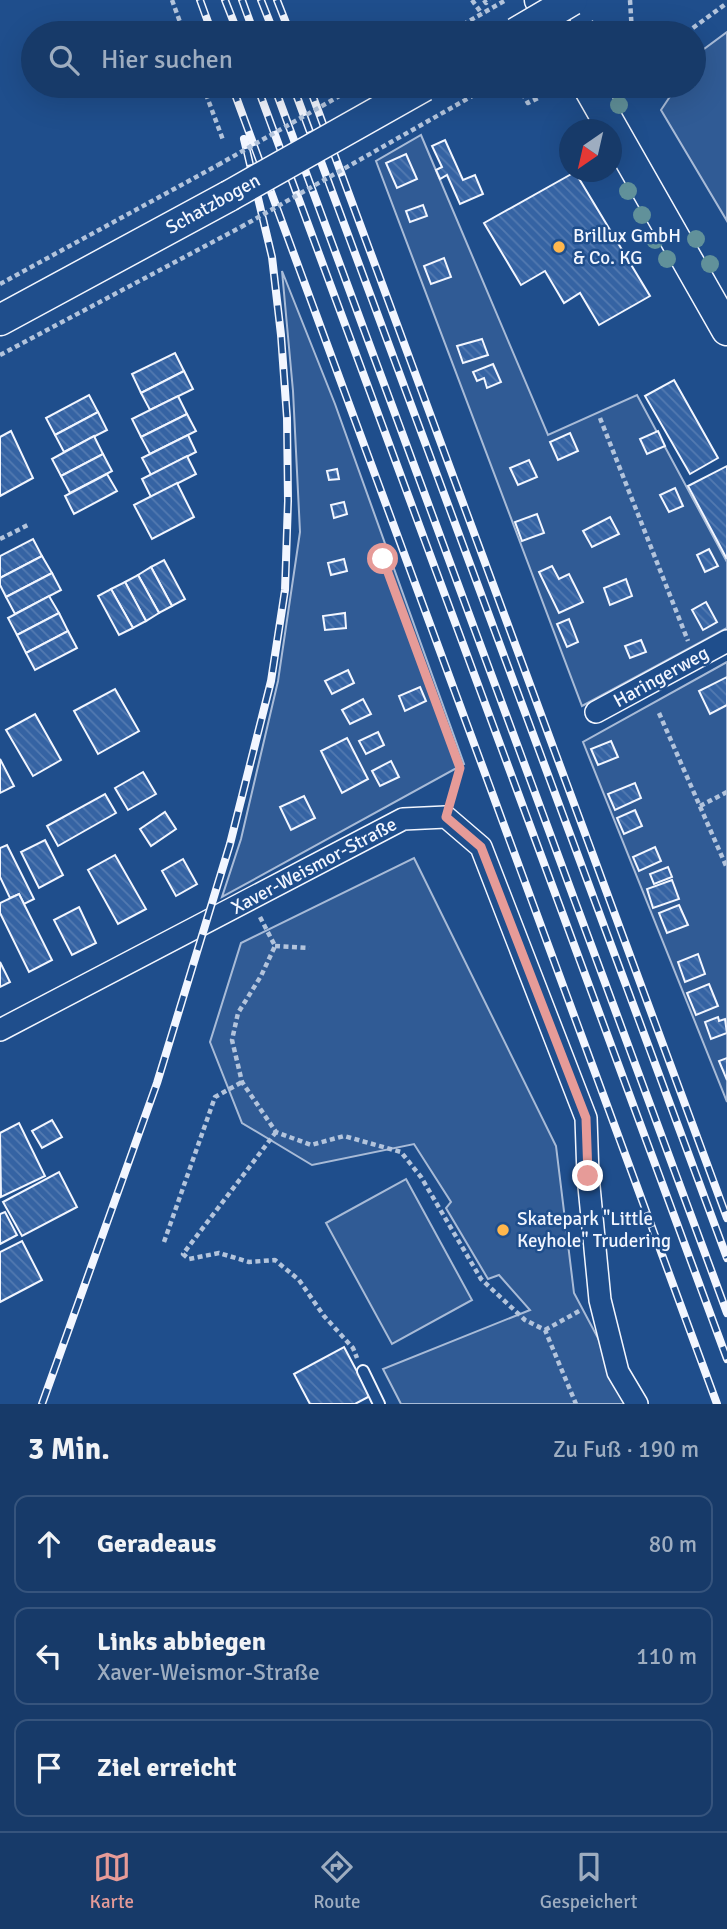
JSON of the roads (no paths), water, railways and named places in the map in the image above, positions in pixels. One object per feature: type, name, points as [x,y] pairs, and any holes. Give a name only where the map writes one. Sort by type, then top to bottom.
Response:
[{"type":"main road","points":[[540,0],[552,21]]},
{"type":"main road","points":[[536,21],[572,0]]},
{"type":"main road","name":"Schatzbogen","points":[[0,320],[403,98]]},
{"type":"main road","points":[[595,98],[727,330]]},
{"type":"street","name":"Haringerweg","points":[[596,712],[727,641]]},
{"type":"street","name":"Xaver-Weismor-Straße","points":[[0,1030],[403,819],[446,817],[481,847],[586,1118],[588,1176],[600,1300],[618,1372],[637,1404]]},
{"type":"lane","points":[[363,1371],[379,1404]]},
{"type":"railway","points":[[200,0],[208,21]]},
{"type":"railway","points":[[225,0],[233,21]]},
{"type":"railway","points":[[242,0],[250,21]]},
{"type":"railway","points":[[261,0],[269,21]]},
{"type":"railway","points":[[277,0],[285,21]]},
{"type":"railway","points":[[236,98],[717,1404]]},
{"type":"railway","points":[[261,98],[727,1359]]},
{"type":"railway","points":[[278,98],[727,1313]]},
{"type":"railway","points":[[297,98],[727,1258]]},
{"type":"railway","points":[[313,98],[727,1218]]},
{"type":"railway","points":[[42,1404],[157,1083],[230,844],[271,681],[285,590],[287,418],[272,257],[244,139]]},
{"type":"place","name":"Brillux GmbH & Co. KG","points":[[559,247]]},
{"type":"place","name":"Skatepark \"Little Keyhole\" Trudering","points":[[503,1230]]}]
